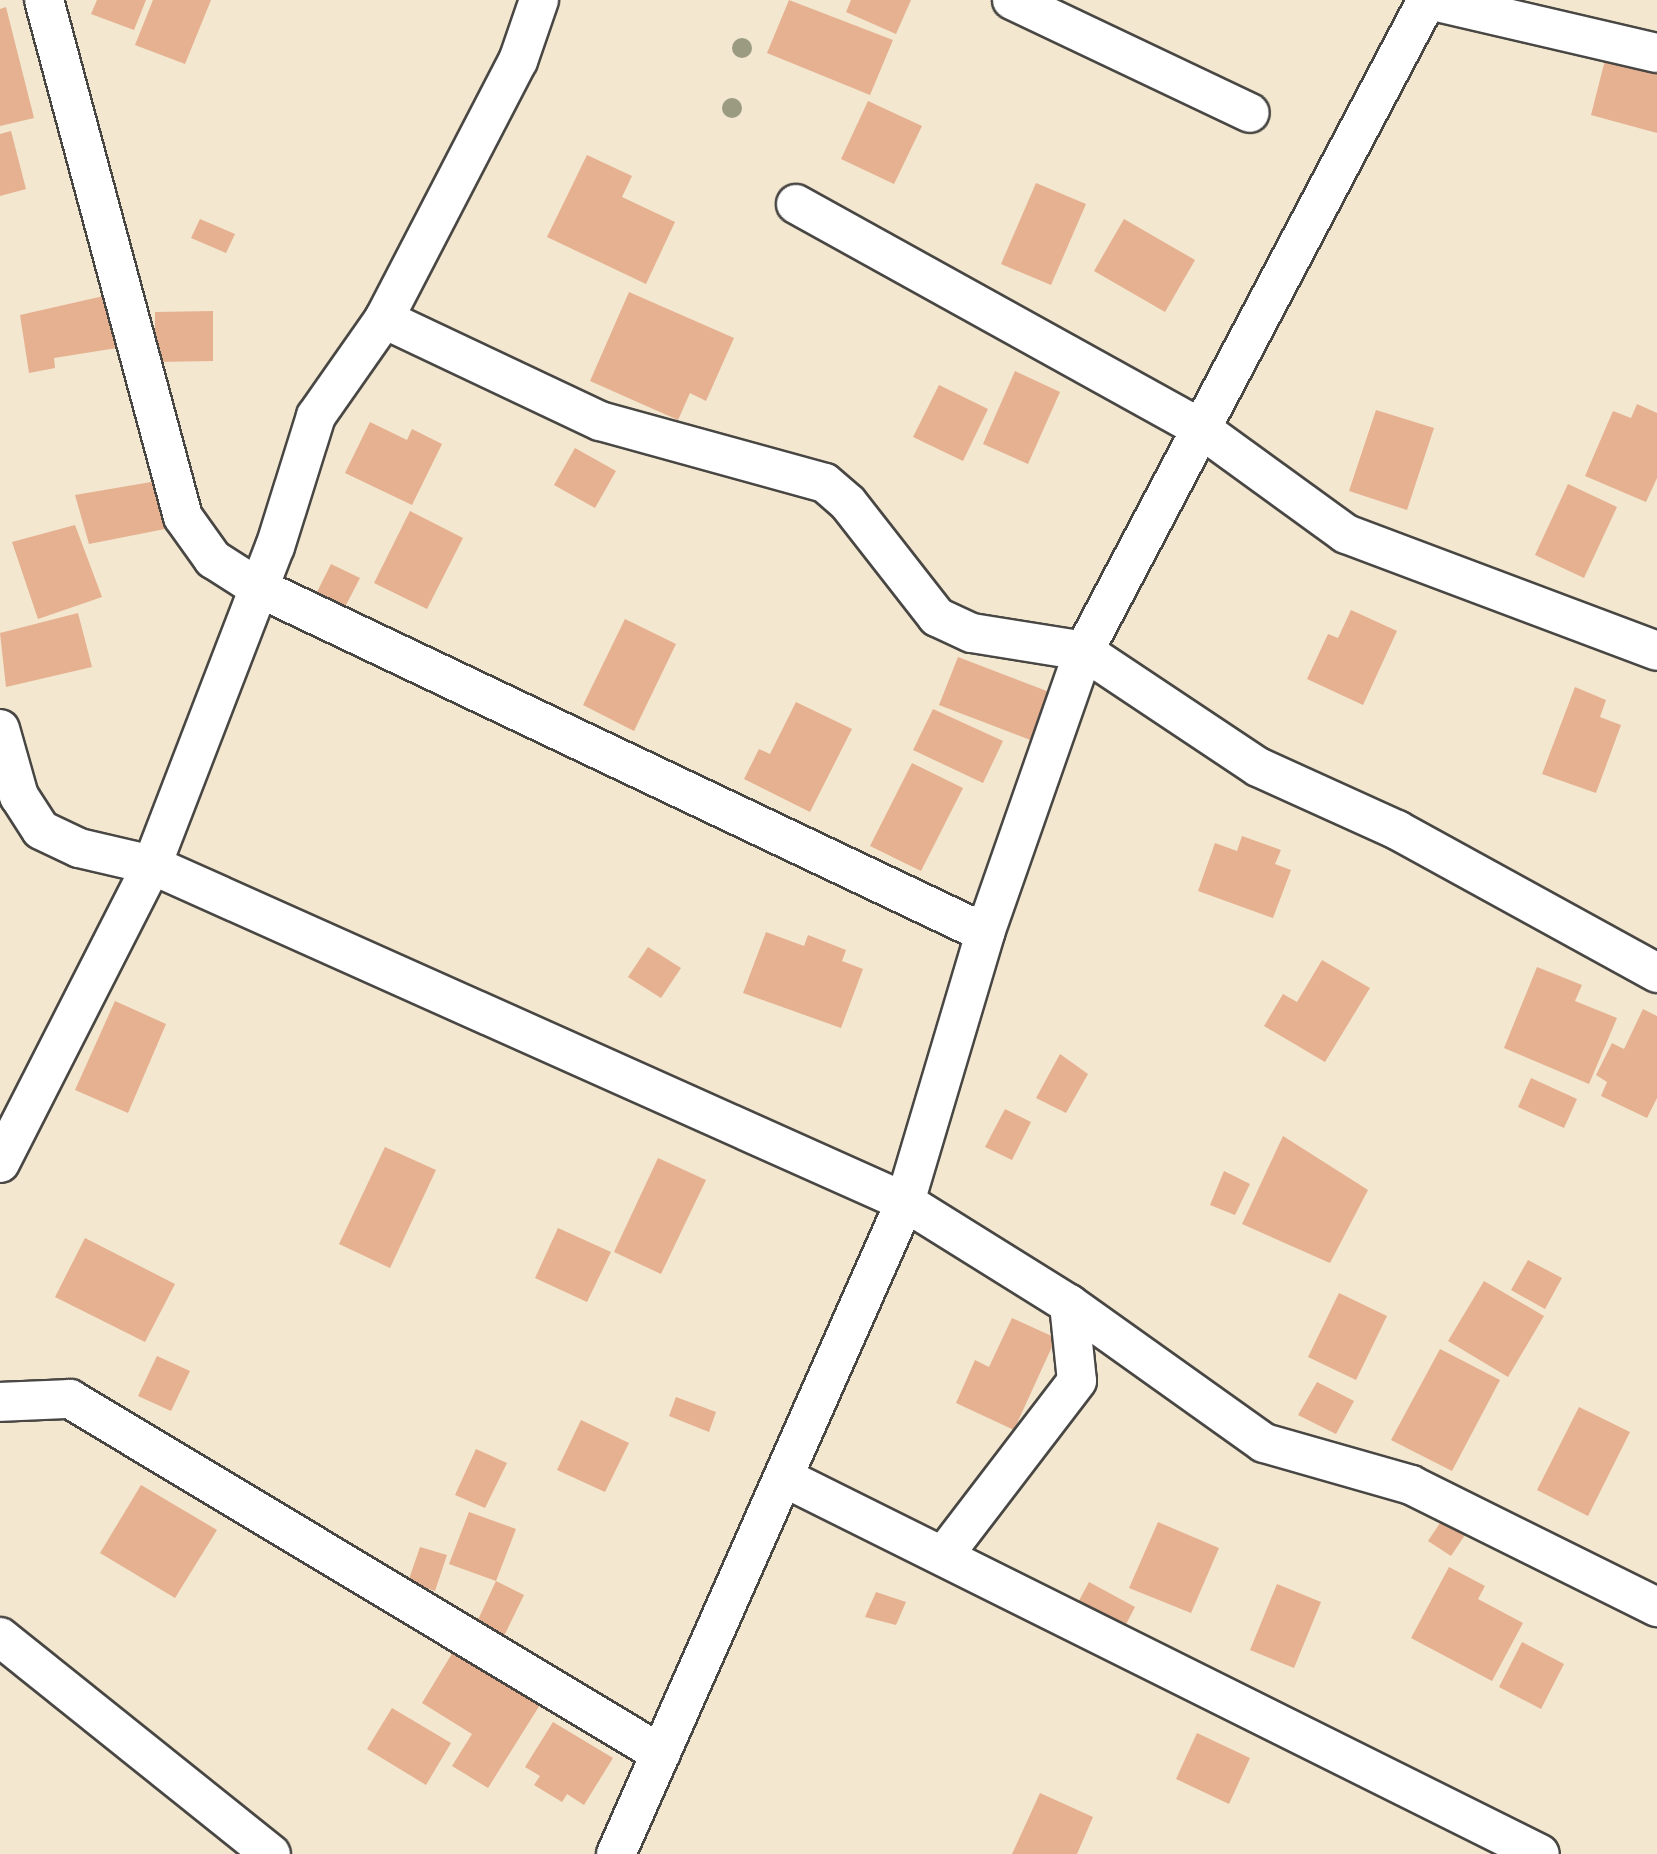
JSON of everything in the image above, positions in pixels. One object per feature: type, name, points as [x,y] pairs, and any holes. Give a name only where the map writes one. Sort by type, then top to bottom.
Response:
[{"type":"street","points":[[44,0],[183,517],[213,559],[257,587],[985,933]]},
{"type":"street","points":[[0,1163],[152,865],[257,587],[316,416],[384,320],[518,61],[539,0]]},
{"type":"street","points":[[1012,0],[1250,113]]},
{"type":"street","points":[[616,1854],[785,1478],[905,1202],[985,933],[1084,651],[1428,0],[1657,53]]},
{"type":"street","points":[[796,204],[1200,428],[1346,534],[1657,651]]},
{"type":"street","points":[[384,320],[600,421],[825,483],[848,503],[937,617],[972,633],[1084,651],[1258,767],[1397,830],[1657,973]]},
{"type":"street","points":[[0,729],[19,796],[41,830],[79,848],[152,865],[905,1202],[1069,1304],[1264,1443],[1411,1485],[1657,1608]]},
{"type":"street","points":[[943,1556],[1077,1381],[1069,1304]]},
{"type":"street","points":[[0,1402],[70,1399],[661,1754]]},
{"type":"street","points":[[785,1478],[1540,1854]]},
{"type":"street","points":[[0,1637],[271,1854]]},
{"type":"building","points":[[97,0],[146,0],[134,30],[91,14]]},
{"type":"building","points":[[153,0],[211,0],[185,64],[135,45]]},
{"type":"building","points":[[789,0],[893,40],[870,95],[767,53]]},
{"type":"building","points":[[851,0],[911,0],[896,34],[846,12]]},
{"type":"building","points":[[6,7],[34,118],[0,126],[0,9]]},
{"type":"building","points":[[1605,60],[1657,73],[1657,133],[1591,115]]},
{"type":"building","points":[[868,101],[922,126],[894,184],[841,159]]},
{"type":"building","points":[[11,131],[26,189],[0,196],[0,134]]},
{"type":"building","points":[[587,155],[632,176],[622,197],[675,222],[646,284],[547,237]]},
{"type":"building","points":[[1036,183],[1086,204],[1051,285],[1001,264]]},
{"type":"building","points":[[200,219],[235,234],[226,253],[191,238]]},
{"type":"building","points":[[1124,219],[1195,260],[1165,312],[1094,271]]},
{"type":"building","points":[[629,292],[734,338],[706,401],[690,393],[678,420],[590,381]]},
{"type":"building","points":[[108,295],[117,348],[54,358],[55,368],[29,373],[20,315]]},
{"type":"building","points":[[213,311],[213,361],[155,362],[155,312]]},
{"type":"building","points":[[1015,371],[1060,392],[1028,464],[983,444]]},
{"type":"building","points":[[939,385],[988,409],[963,461],[913,437]]},
{"type":"building","points":[[1637,404],[1657,413],[1657,478],[1646,502],[1585,476],[1613,411],[1631,418]]},
{"type":"building","points":[[1376,410],[1434,428],[1407,510],[1349,491]]},
{"type":"building","points":[[370,422],[407,440],[412,429],[442,444],[412,505],[345,473]]},
{"type":"building","points":[[575,448],[616,471],[595,508],[554,485]]},
{"type":"building","points":[[157,481],[165,529],[89,544],[75,495]]},
{"type":"building","points":[[1568,484],[1617,507],[1584,578],[1535,555]]},
{"type":"building","points":[[410,511],[463,538],[427,609],[374,583]]},
{"type":"building","points":[[75,525],[102,597],[38,619],[12,542]]},
{"type":"building","points":[[331,564],[360,578],[345,607],[317,592]]},
{"type":"building","points":[[1351,610],[1397,631],[1363,705],[1307,679],[1328,634],[1338,638]]},
{"type":"building","points":[[78,613],[92,667],[6,687],[0,633]]},
{"type":"building","points":[[625,619],[676,644],[634,731],[583,705]]},
{"type":"building","points":[[958,657],[1052,693],[1033,741],[939,705]]},
{"type":"building","points":[[1575,687],[1606,700],[1600,717],[1621,725],[1596,793],[1542,774]]},
{"type":"building","points":[[796,702],[852,729],[810,812],[744,779],[759,749],[770,754]]},
{"type":"building","points":[[933,709],[1003,741],[983,783],[913,750]]},
{"type":"building","points":[[912,763],[963,788],[921,871],[870,846]]},
{"type":"building","points":[[1242,836],[1281,850],[1275,864],[1291,870],[1273,918],[1198,891],[1215,843],[1237,851]]},
{"type":"building","points":[[766,932],[804,946],[808,935],[846,950],[842,961],[863,969],[841,1028],[743,993]]},
{"type":"building","points":[[648,947],[681,968],[661,998],[628,977]]},
{"type":"building","points":[[1322,960],[1370,988],[1325,1062],[1264,1026],[1283,994],[1297,1002]]},
{"type":"building","points":[[1537,967],[1582,985],[1575,1001],[1617,1018],[1589,1084],[1504,1048]]},
{"type":"building","points":[[115,1001],[166,1024],[128,1113],[75,1090]]},
{"type":"building","points":[[1643,1009],[1657,1016],[1657,1098],[1647,1118],[1601,1096],[1607,1082],[1596,1075],[1612,1043],[1624,1049]]},
{"type":"building","points":[[1060,1054],[1088,1074],[1066,1113],[1036,1098]]},
{"type":"building","points":[[1531,1078],[1577,1099],[1564,1128],[1518,1107]]},
{"type":"building","points":[[1005,1109],[1031,1122],[1012,1160],[985,1147]]},
{"type":"building","points":[[1283,1136],[1368,1190],[1330,1263],[1242,1224]]},
{"type":"building","points":[[385,1147],[436,1170],[390,1268],[339,1244]]},
{"type":"building","points":[[658,1158],[706,1180],[661,1274],[614,1252]]},
{"type":"building","points":[[1224,1171],[1250,1184],[1235,1215],[1210,1205]]},
{"type":"building","points":[[558,1228],[611,1252],[587,1302],[535,1278]]},
{"type":"building","points":[[85,1238],[175,1284],[145,1342],[55,1297]]},
{"type":"building","points":[[1528,1260],[1562,1278],[1545,1309],[1511,1290]]},
{"type":"building","points":[[1484,1281],[1544,1316],[1508,1377],[1448,1341]]},
{"type":"building","points":[[1339,1293],[1387,1316],[1356,1380],[1308,1357]]},
{"type":"building","points":[[1012,1318],[1056,1338],[1014,1430],[956,1403],[975,1360],[989,1367]]},
{"type":"building","points":[[1440,1349],[1500,1380],[1452,1471],[1391,1440]]},
{"type":"building","points":[[157,1356],[190,1371],[171,1411],[138,1396]]},
{"type":"building","points":[[1317,1382],[1354,1401],[1336,1434],[1298,1415]]},
{"type":"building","points":[[676,1397],[716,1412],[709,1432],[669,1416]]},
{"type":"building","points":[[1579,1407],[1630,1432],[1588,1516],[1537,1490]]},
{"type":"building","points":[[581,1420],[629,1443],[605,1492],[557,1470]]},
{"type":"building","points":[[476,1449],[507,1463],[485,1508],[455,1495]]},
{"type":"building","points":[[141,1485],[217,1530],[175,1598],[100,1553]]},
{"type":"building","points":[[469,1512],[516,1529],[496,1581],[449,1564]]},
{"type":"building","points":[[1442,1520],[1465,1535],[1451,1556],[1428,1541]]},
{"type":"building","points":[[1158,1522],[1219,1548],[1191,1613],[1129,1588]]},
{"type":"building","points":[[420,1547],[447,1555],[435,1591],[408,1582]]},
{"type":"building","points":[[1449,1567],[1485,1586],[1478,1599],[1523,1623],[1492,1681],[1411,1638]]},
{"type":"building","points":[[496,1581],[524,1595],[504,1636],[477,1622]]},
{"type":"building","points":[[1089,1582],[1135,1607],[1121,1634],[1074,1610]]},
{"type":"building","points":[[1277,1584],[1321,1602],[1294,1668],[1250,1650]]},
{"type":"building","points":[[876,1592],[906,1602],[896,1625],[865,1617]]},
{"type":"building","points":[[1522,1642],[1564,1664],[1541,1709],[1499,1687]]},
{"type":"building","points":[[456,1647],[543,1700],[488,1788],[452,1766],[472,1734],[422,1703]]},
{"type":"building","points":[[392,1708],[451,1743],[426,1785],[367,1749]]},
{"type":"building","points":[[553,1722],[613,1758],[584,1805],[567,1794],[562,1802],[534,1785],[540,1776],[525,1767]]},
{"type":"building","points":[[1197,1733],[1250,1758],[1229,1804],[1176,1779]]},
{"type":"building","points":[[1040,1793],[1093,1817],[1077,1854],[1012,1854]]}]
